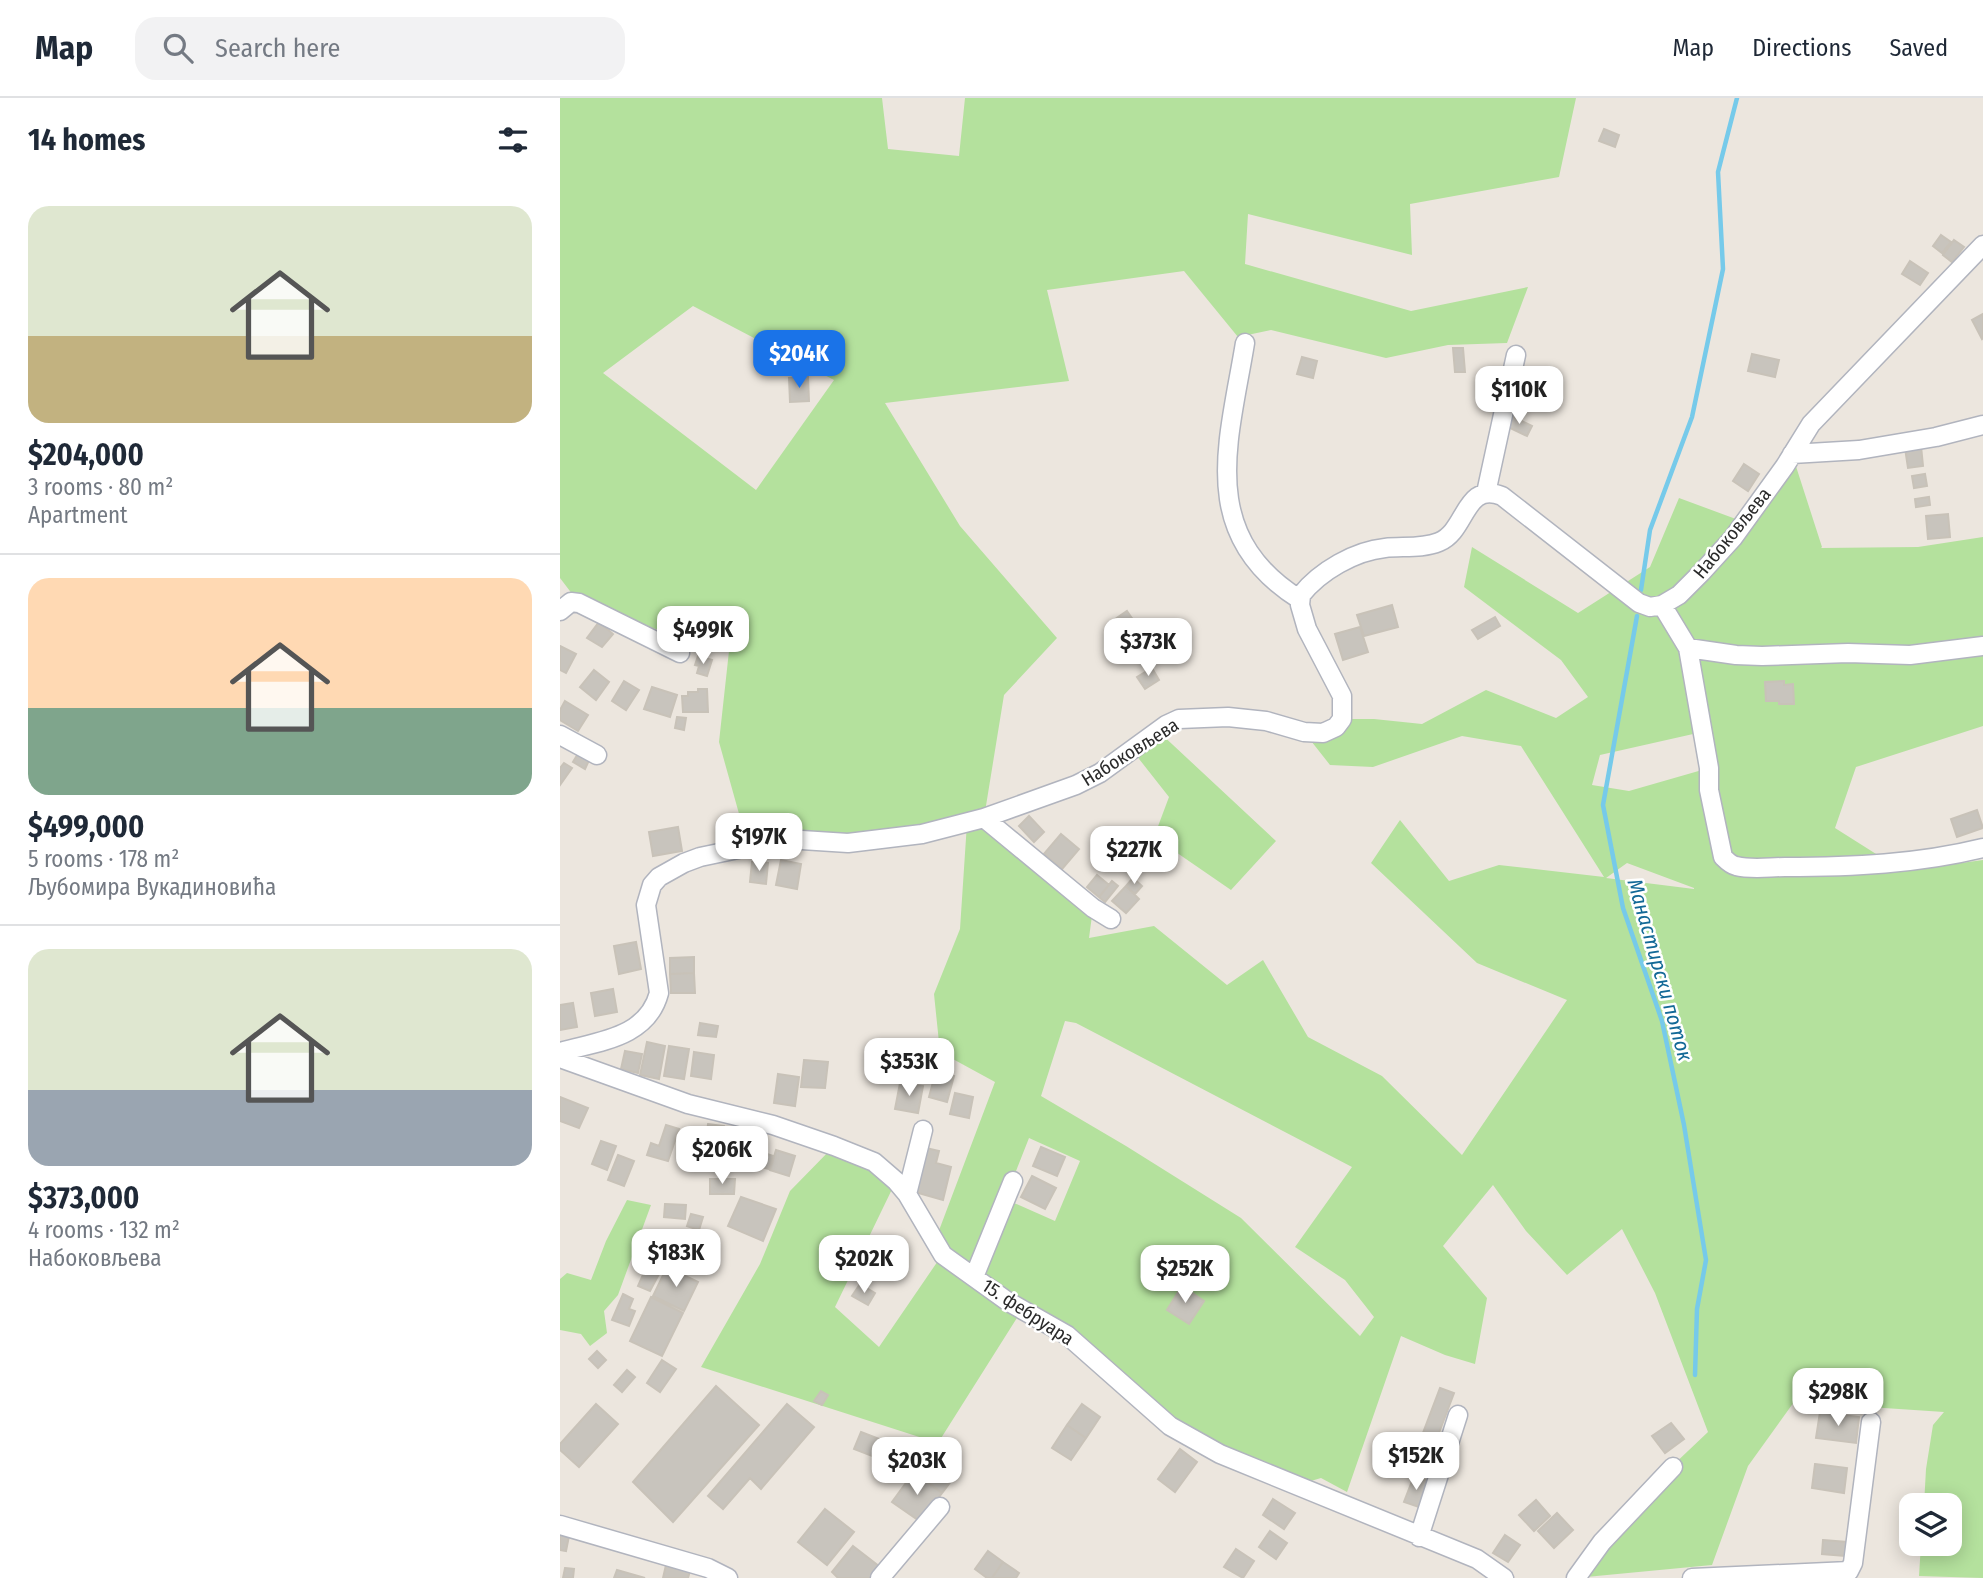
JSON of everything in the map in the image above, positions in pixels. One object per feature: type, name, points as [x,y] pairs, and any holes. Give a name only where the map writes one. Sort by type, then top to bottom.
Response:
[{"type":"street","name":"Набоковљева","points":[[1662,606],[1679,595],[1728,544],[1811,424],[1983,245]]},
{"type":"street","points":[[1245,343],[1227,439],[1227,492],[1234,521],[1246,548],[1281,588],[1299,599],[1306,589],[1339,564],[1362,552],[1427,546],[1445,539],[1459,525],[1472,500],[1491,492],[1502,496],[1639,603],[1650,607],[1662,606],[1688,648],[1709,768],[1709,790],[1723,857],[1728,862],[1735,866],[1761,868],[1870,865],[1930,860],[1983,848]]},
{"type":"street","points":[[1486,493],[1516,355]]},
{"type":"street","points":[[1792,454],[1859,450],[1936,437],[1983,425]]},
{"type":"street","name":"Набоковљева","points":[[560,1052],[634,1030],[656,1007],[659,993],[646,905],[652,886],[670,869],[700,857],[786,839],[848,843],[881,840],[922,834],[984,818],[1076,785],[1100,773],[1166,725],[1179,719],[1228,717],[1266,721],[1323,733],[1336,727],[1342,719],[1342,696],[1307,629],[1299,599]]},
{"type":"street","points":[[560,611],[571,602],[579,603],[680,653]]},
{"type":"street","points":[[1688,648],[1749,655],[1910,655],[1983,646]]},
{"type":"street","points":[[560,735],[597,755]]},
{"type":"street","points":[[984,818],[1093,908],[1111,919]]},
{"type":"street","name":"15. фебруара","points":[[560,1058],[688,1104],[773,1125],[874,1162],[907,1194],[943,1255],[1007,1301],[1067,1335],[1170,1426],[1220,1454],[1477,1559],[1504,1578]]},
{"type":"street","points":[[907,1194],[923,1130]]},
{"type":"street","points":[[974,1277],[1013,1181]]},
{"type":"street","points":[[1419,1537],[1458,1415]]},
{"type":"street","points":[[1692,1578],[1849,1571],[1853,1563],[1871,1422]]},
{"type":"street","points":[[1576,1578],[1602,1542],[1673,1467]]},
{"type":"street","points":[[880,1578],[940,1507]]},
{"type":"street","points":[[560,1525],[728,1578]]},
{"type":"green space","points":[[560,98],[882,98],[888,149],[959,156],[965,98],[1576,98],[1559,177],[1410,204],[1412,255],[1248,214],[1245,264],[1411,311],[1528,287],[1507,343],[1448,345],[1386,358],[1271,330],[1238,337],[1184,271],[1047,290],[1069,381],[885,403],[960,526],[1057,638],[1004,695],[984,818],[1093,908],[1089,938],[1154,926],[1227,985],[1263,960],[1308,1037],[1382,1076],[1462,1155],[1567,1000],[1477,963],[1371,863],[1400,820],[1449,881],[1499,865],[1604,877],[1521,746],[1462,736],[1373,767],[1330,765],[1304,732],[1342,719],[1422,724],[1486,690],[1556,718],[1588,697],[1561,660],[1464,587],[1472,547],[1578,613],[1650,567],[1679,498],[1744,522],[1792,454],[1821,548],[1918,547],[1983,537],[1983,726],[1856,767],[1835,828],[1903,871],[1983,860],[1983,1578],[1919,1576],[1920,1556],[1962,1556],[1962,1493],[1925,1493],[1933,1425],[1944,1412],[1794,1402],[1748,1466],[1712,1565],[1586,1577],[1650,1487],[1708,1432],[1655,1293],[1622,1229],[1567,1275],[1526,1231],[1493,1185],[1443,1246],[1487,1298],[1475,1364],[1445,1355],[1401,1336],[1347,1492],[1321,1478],[1294,1486],[1220,1454],[1022,1310],[938,1443],[701,1367],[760,1264],[790,1191],[834,1146],[896,1181],[835,1307],[879,1347],[942,1255],[935,1241],[995,1082],[940,1052],[934,994],[960,929],[967,823],[748,846],[719,742],[729,651],[709,647],[579,603],[560,578]],"holes":[[[693,306],[834,380],[756,490],[603,373]],[[1702,732],[1709,768],[1629,791],[1592,785],[1600,755]],[[1627,863],[1694,888],[1694,889],[1606,878]],[[1065,1021],[1076,1023],[1352,1167],[1295,1247],[1345,1280],[1374,1317],[1360,1336],[1241,1218],[1041,1096]],[[1029,1138],[1080,1161],[1055,1221],[1005,1199]]]},
{"type":"green space","points":[[1158,731],[1276,841],[1231,890],[1154,837],[1169,797],[1132,750]]},
{"type":"green space","points":[[627,1200],[651,1205],[618,1295],[604,1311],[607,1333],[590,1346],[581,1334],[560,1330],[560,1279],[567,1273],[591,1280],[606,1241]]},
{"type":"building","points":[[1604,129],[1619,135],[1615,147],[1599,141]]},
{"type":"building","points":[[1941,235],[1951,242],[1942,253],[1933,246]]},
{"type":"building","points":[[1954,240],[1964,247],[1952,262],[1943,255]]},
{"type":"building","points":[[1910,261],[1928,273],[1920,285],[1902,274]]},
{"type":"building","points":[[1983,314],[1983,338],[1982,339],[1972,320]]},
{"type":"building","points":[[1453,348],[1463,348],[1465,372],[1455,372]]},
{"type":"building","points":[[1752,354],[1779,360],[1775,377],[1748,371]]},
{"type":"building","points":[[1302,357],[1317,361],[1313,378],[1297,374]]},
{"type":"building","points":[[808,377],[809,401],[790,402],[789,378]]},
{"type":"building","points":[[1511,416],[1532,426],[1527,436],[1506,426]]},
{"type":"building","points":[[1921,446],[1923,466],[1908,468],[1905,448]]},
{"type":"building","points":[[1744,464],[1759,474],[1748,491],[1733,481]]},
{"type":"building","points":[[1925,474],[1927,486],[1914,488],[1912,476]]},
{"type":"building","points":[[1929,497],[1930,505],[1916,507],[1915,499]]},
{"type":"building","points":[[1948,514],[1950,537],[1928,539],[1926,516]]},
{"type":"building","points":[[1392,605],[1398,627],[1364,636],[1357,615]]},
{"type":"building","points":[[1127,611],[1138,627],[1119,639],[1108,624]]},
{"type":"building","points":[[1495,617],[1500,626],[1478,639],[1472,630]]},
{"type":"building","points":[[599,622],[613,634],[602,647],[587,638]]},
{"type":"building","points":[[1360,627],[1368,652],[1343,660],[1335,634]]},
{"type":"building","points":[[560,646],[576,654],[566,673],[560,670]]},
{"type":"building","points":[[698,656],[712,660],[707,676],[697,673],[699,666],[695,665]]},
{"type":"building","points":[[1152,668],[1159,680],[1145,689],[1137,677]]},
{"type":"building","points":[[594,670],[609,682],[596,700],[580,687]]},
{"type":"building","points":[[624,681],[639,690],[626,710],[612,701]]},
{"type":"building","points":[[1784,681],[1784,685],[1793,684],[1794,704],[1766,701],[1765,682]]},
{"type":"building","points":[[652,687],[677,695],[670,717],[644,709]]},
{"type":"building","points":[[698,689],[707,689],[708,712],[683,712],[682,696],[688,696],[688,692],[698,692]]},
{"type":"building","points":[[565,701],[588,715],[578,731],[560,720],[560,710]]},
{"type":"building","points":[[677,717],[686,718],[684,730],[675,728]]},
{"type":"building","points":[[579,752],[590,758],[585,769],[573,762]]},
{"type":"building","points":[[564,763],[572,768],[560,785],[560,768]]},
{"type":"building","points":[[1977,810],[1983,828],[1957,837],[1951,819]]},
{"type":"building","points":[[1029,816],[1044,832],[1034,842],[1019,826]]},
{"type":"building","points":[[678,827],[682,851],[653,856],[649,832]]},
{"type":"building","points":[[1061,834],[1079,849],[1062,869],[1044,854]]},
{"type":"building","points":[[1114,835],[1123,846],[1115,855],[1110,850],[1105,856],[1099,850]]},
{"type":"building","points":[[781,860],[801,864],[797,889],[776,885]]},
{"type":"building","points":[[752,862],[768,863],[766,884],[750,882]]},
{"type":"building","points":[[1097,875],[1109,885],[1099,897],[1087,887]]},
{"type":"building","points":[[1133,878],[1142,886],[1135,894],[1126,886]]},
{"type":"building","points":[[1112,881],[1118,886],[1105,902],[1099,897]]},
{"type":"building","points":[[1126,886],[1139,899],[1126,913],[1112,901]]},
{"type":"building","points":[[636,942],[641,969],[619,974],[614,946]]},
{"type":"building","points":[[694,957],[694,973],[670,974],[670,958]]},
{"type":"building","points":[[694,973],[695,993],[671,993],[670,974]]},
{"type":"building","points":[[613,989],[617,1012],[595,1016],[591,993]]},
{"type":"building","points":[[573,1003],[577,1027],[560,1030],[560,1005]]},
{"type":"building","points":[[700,1023],[718,1026],[716,1037],[698,1035]]},
{"type":"building","points":[[647,1042],[665,1046],[659,1079],[640,1075]]},
{"type":"building","points":[[669,1046],[689,1049],[684,1079],[664,1076]]},
{"type":"building","points":[[625,1051],[642,1054],[638,1073],[621,1069]]},
{"type":"building","points":[[694,1052],[714,1055],[711,1079],[691,1076]]},
{"type":"building","points":[[804,1060],[828,1062],[825,1088],[801,1087]]},
{"type":"building","points":[[936,1071],[954,1076],[947,1102],[929,1097]]},
{"type":"building","points":[[778,1074],[799,1077],[795,1106],[774,1103]]},
{"type":"building","points":[[900,1083],[923,1086],[918,1113],[895,1109]]},
{"type":"building","points":[[955,1093],[973,1097],[969,1118],[950,1114]]},
{"type":"building","points":[[560,1097],[588,1108],[579,1128],[560,1121]]},
{"type":"building","points":[[708,1124],[724,1126],[720,1157],[704,1155]]},
{"type":"building","points":[[666,1125],[679,1129],[668,1161],[647,1155],[651,1143],[659,1146]]},
{"type":"building","points":[[692,1129],[706,1130],[701,1165],[678,1162],[681,1137],[690,1138]]},
{"type":"building","points":[[601,1141],[616,1146],[607,1170],[592,1164]]},
{"type":"building","points":[[728,1143],[746,1145],[744,1167],[725,1165]]},
{"type":"building","points":[[1041,1147],[1065,1157],[1057,1176],[1033,1166]]},
{"type":"building","points":[[926,1148],[939,1151],[936,1163],[951,1167],[943,1200],[915,1192]]},
{"type":"building","points":[[776,1150],[795,1156],[789,1176],[770,1170]]},
{"type":"building","points":[[761,1152],[773,1156],[769,1169],[757,1166]]},
{"type":"building","points":[[618,1155],[634,1161],[624,1186],[608,1180]]},
{"type":"building","points":[[1032,1176],[1056,1188],[1045,1209],[1021,1197]]},
{"type":"building","points":[[710,1179],[735,1179],[734,1194],[710,1194]]},
{"type":"building","points":[[741,1197],[776,1209],[763,1241],[728,1226]]},
{"type":"building","points":[[665,1204],[686,1205],[685,1219],[664,1217]]},
{"type":"building","points":[[691,1214],[703,1217],[699,1230],[687,1226]]},
{"type":"building","points":[[708,1234],[717,1238],[715,1244],[719,1245],[712,1261],[694,1253],[701,1236],[706,1239]]},
{"type":"building","points":[[667,1267],[698,1282],[684,1311],[653,1296]]},
{"type":"building","points":[[646,1268],[659,1274],[650,1291],[638,1286]]},
{"type":"building","points":[[860,1284],[875,1293],[868,1305],[852,1296]]},
{"type":"building","points":[[1182,1286],[1204,1301],[1189,1324],[1167,1310]]},
{"type":"building","points":[[623,1294],[633,1299],[629,1309],[635,1311],[629,1326],[612,1320]]},
{"type":"building","points":[[651,1297],[683,1313],[662,1356],[630,1341]]},
{"type":"building","points":[[597,1351],[606,1360],[598,1368],[589,1359]]},
{"type":"building","points":[[662,1360],[676,1369],[660,1392],[647,1383]]},
{"type":"building","points":[[627,1370],[635,1377],[622,1392],[614,1385]]},
{"type":"building","points":[[716,1386],[759,1425],[673,1522],[633,1482]]},
{"type":"building","points":[[1440,1388],[1454,1393],[1437,1438],[1423,1433]]},
{"type":"building","points":[[821,1391],[828,1395],[822,1405],[814,1401]]},
{"type":"building","points":[[596,1404],[618,1424],[579,1467],[560,1450],[560,1444]]},
{"type":"building","points":[[787,1404],[814,1427],[761,1489],[750,1478],[723,1509],[708,1496]]},
{"type":"building","points":[[1082,1404],[1100,1417],[1086,1438],[1067,1425]]},
{"type":"building","points":[[1820,1412],[1859,1417],[1856,1443],[1816,1438]]},
{"type":"building","points":[[1671,1423],[1684,1439],[1665,1453],[1652,1436]]},
{"type":"building","points":[[1067,1425],[1086,1438],[1071,1460],[1052,1448]]},
{"type":"building","points":[[861,1432],[931,1459],[914,1472],[854,1449]]},
{"type":"building","points":[[1180,1449],[1197,1462],[1175,1492],[1158,1479]]},
{"type":"building","points":[[931,1459],[955,1476],[942,1493],[914,1472]]},
{"type":"building","points":[[1815,1464],[1847,1468],[1844,1493],[1812,1488]]},
{"type":"building","points":[[914,1472],[942,1493],[921,1522],[892,1502]]},
{"type":"building","points":[[1414,1476],[1429,1481],[1419,1507],[1404,1502]]},
{"type":"building","points":[[1273,1499],[1295,1513],[1284,1529],[1263,1515]]},
{"type":"building","points":[[1536,1500],[1550,1516],[1534,1531],[1519,1515]]},
{"type":"building","points":[[825,1509],[854,1532],[827,1565],[798,1542]]},
{"type":"building","points":[[1557,1513],[1573,1530],[1554,1548],[1538,1531]]},
{"type":"building","points":[[1270,1531],[1287,1543],[1276,1559],[1259,1547]]},
{"type":"building","points":[[560,1534],[569,1536],[566,1551],[560,1550]]},
{"type":"building","points":[[1505,1535],[1520,1545],[1508,1562],[1493,1553]]},
{"type":"building","points":[[1823,1540],[1847,1542],[1845,1556],[1822,1554]]},
{"type":"building","points":[[853,1546],[880,1567],[871,1578],[838,1578],[832,1572]]},
{"type":"building","points":[[1236,1549],[1254,1561],[1243,1578],[1224,1567]]},
{"type":"building","points":[[988,1551],[1003,1562],[992,1578],[987,1578],[975,1569]]},
{"type":"building","points":[[1003,1562],[1019,1573],[1016,1578],[992,1578]]},
{"type":"building","points":[[666,1565],[690,1571],[688,1578],[663,1578]]},
{"type":"building","points":[[565,1568],[574,1569],[573,1578],[563,1578]]},
{"type":"building","points":[[617,1570],[645,1578],[614,1578]]},
{"type":"waterway","name":"Манастирски поток","points":[[1641,590],[1650,530],[1692,417],[1723,269],[1718,172],[1737,98]]},
{"type":"waterway","name":"Манастирски поток","points":[[1637,616],[1603,805],[1623,908],[1662,1021],[1684,1125],[1706,1260],[1697,1309],[1695,1375]]}]
